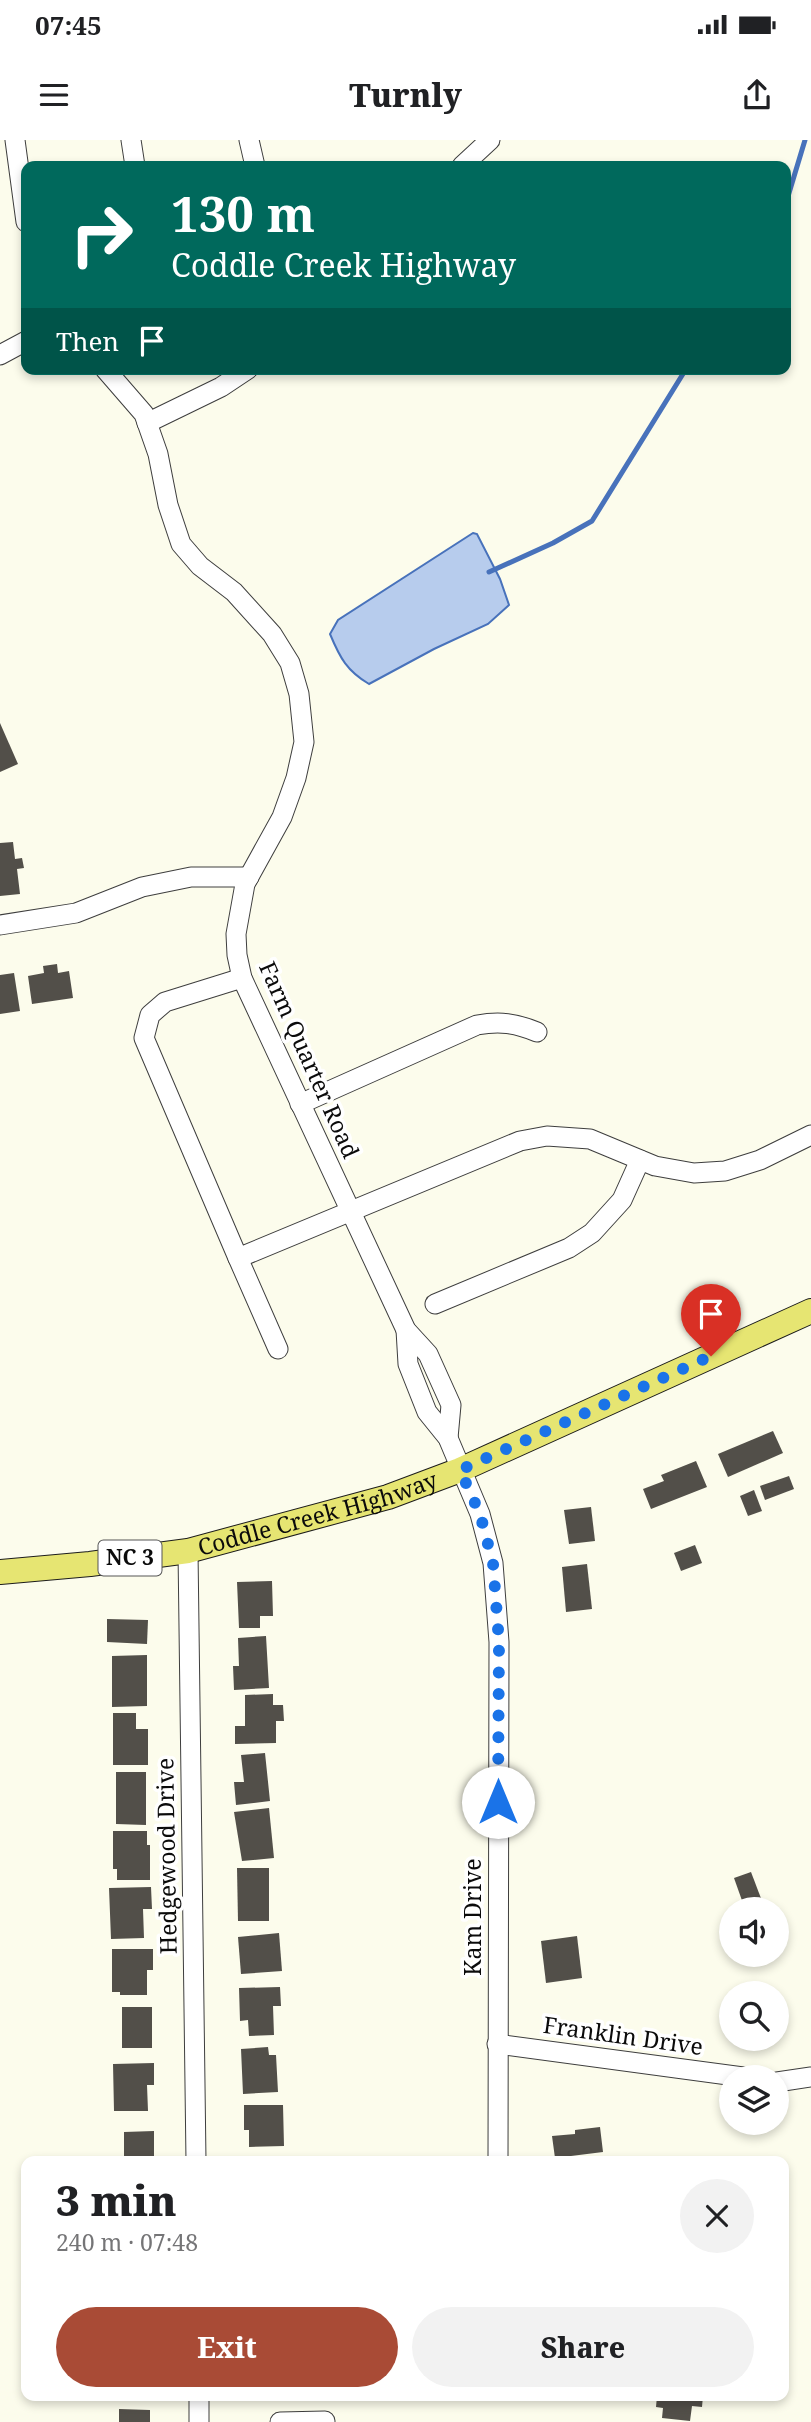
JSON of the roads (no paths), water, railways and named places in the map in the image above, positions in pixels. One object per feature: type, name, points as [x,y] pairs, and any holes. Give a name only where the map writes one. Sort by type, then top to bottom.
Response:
[{"type":"main road","name":"Coddle Creek Highway","points":[[0,1572],[188,1551],[388,1497],[460,1470],[811,1311]]},
{"type":"street","points":[[15,140],[21,185]]},
{"type":"street","points":[[131,140],[134,161]]},
{"type":"street","points":[[249,140],[254,161]]},
{"type":"street","points":[[466,161],[489,140]]},
{"type":"street","points":[[0,355],[21,344]]},
{"type":"street","name":"Farm Quarter Road","points":[[110,375],[144,414],[158,454],[168,505],[181,544],[200,566],[234,592],[272,634],[290,663],[299,694],[304,742],[296,778],[282,817],[245,884],[236,934],[237,955],[242,978],[406,1330],[408,1364],[427,1412],[448,1438],[460,1470]]},
{"type":"street","points":[[147,423],[221,387],[239,375]]},
{"type":"street","points":[[0,925],[76,913],[154,884],[191,877],[249,877]]},
{"type":"street","points":[[242,978],[165,1002],[150,1015],[144,1038],[278,1349]]},
{"type":"street","points":[[300,1104],[477,1025],[499,1021],[537,1032]]},
{"type":"street","points":[[238,1258],[520,1141],[547,1136],[590,1139],[655,1166],[694,1173],[725,1171],[760,1160],[811,1135]]},
{"type":"street","points":[[435,1304],[569,1248],[592,1233],[622,1200],[640,1160]]},
{"type":"street","name":"Kam Drive","points":[[460,1470],[480,1514],[493,1563],[499,1642],[498,2156]]},
{"type":"street","name":"Hedgewood Drive","points":[[188,1551],[196,2156]]},
{"type":"street","name":"Franklin Drive","points":[[497,2044],[719,2074]]},
{"type":"street","points":[[789,2080],[811,2077]]},
{"type":"street","points":[[199,2401],[199,2422]]},
{"type":"street","points":[[280,2422],[325,2421]]},
{"type":"water","points":[[473,533],[477,534],[500,579],[509,605],[488,624],[369,684],[355,674],[341,657],[330,634],[338,620]]},
{"type":"waterway","points":[[791,186],[805,140]]},
{"type":"waterway","points":[[489,572],[553,543],[592,521],[682,375]]}]
